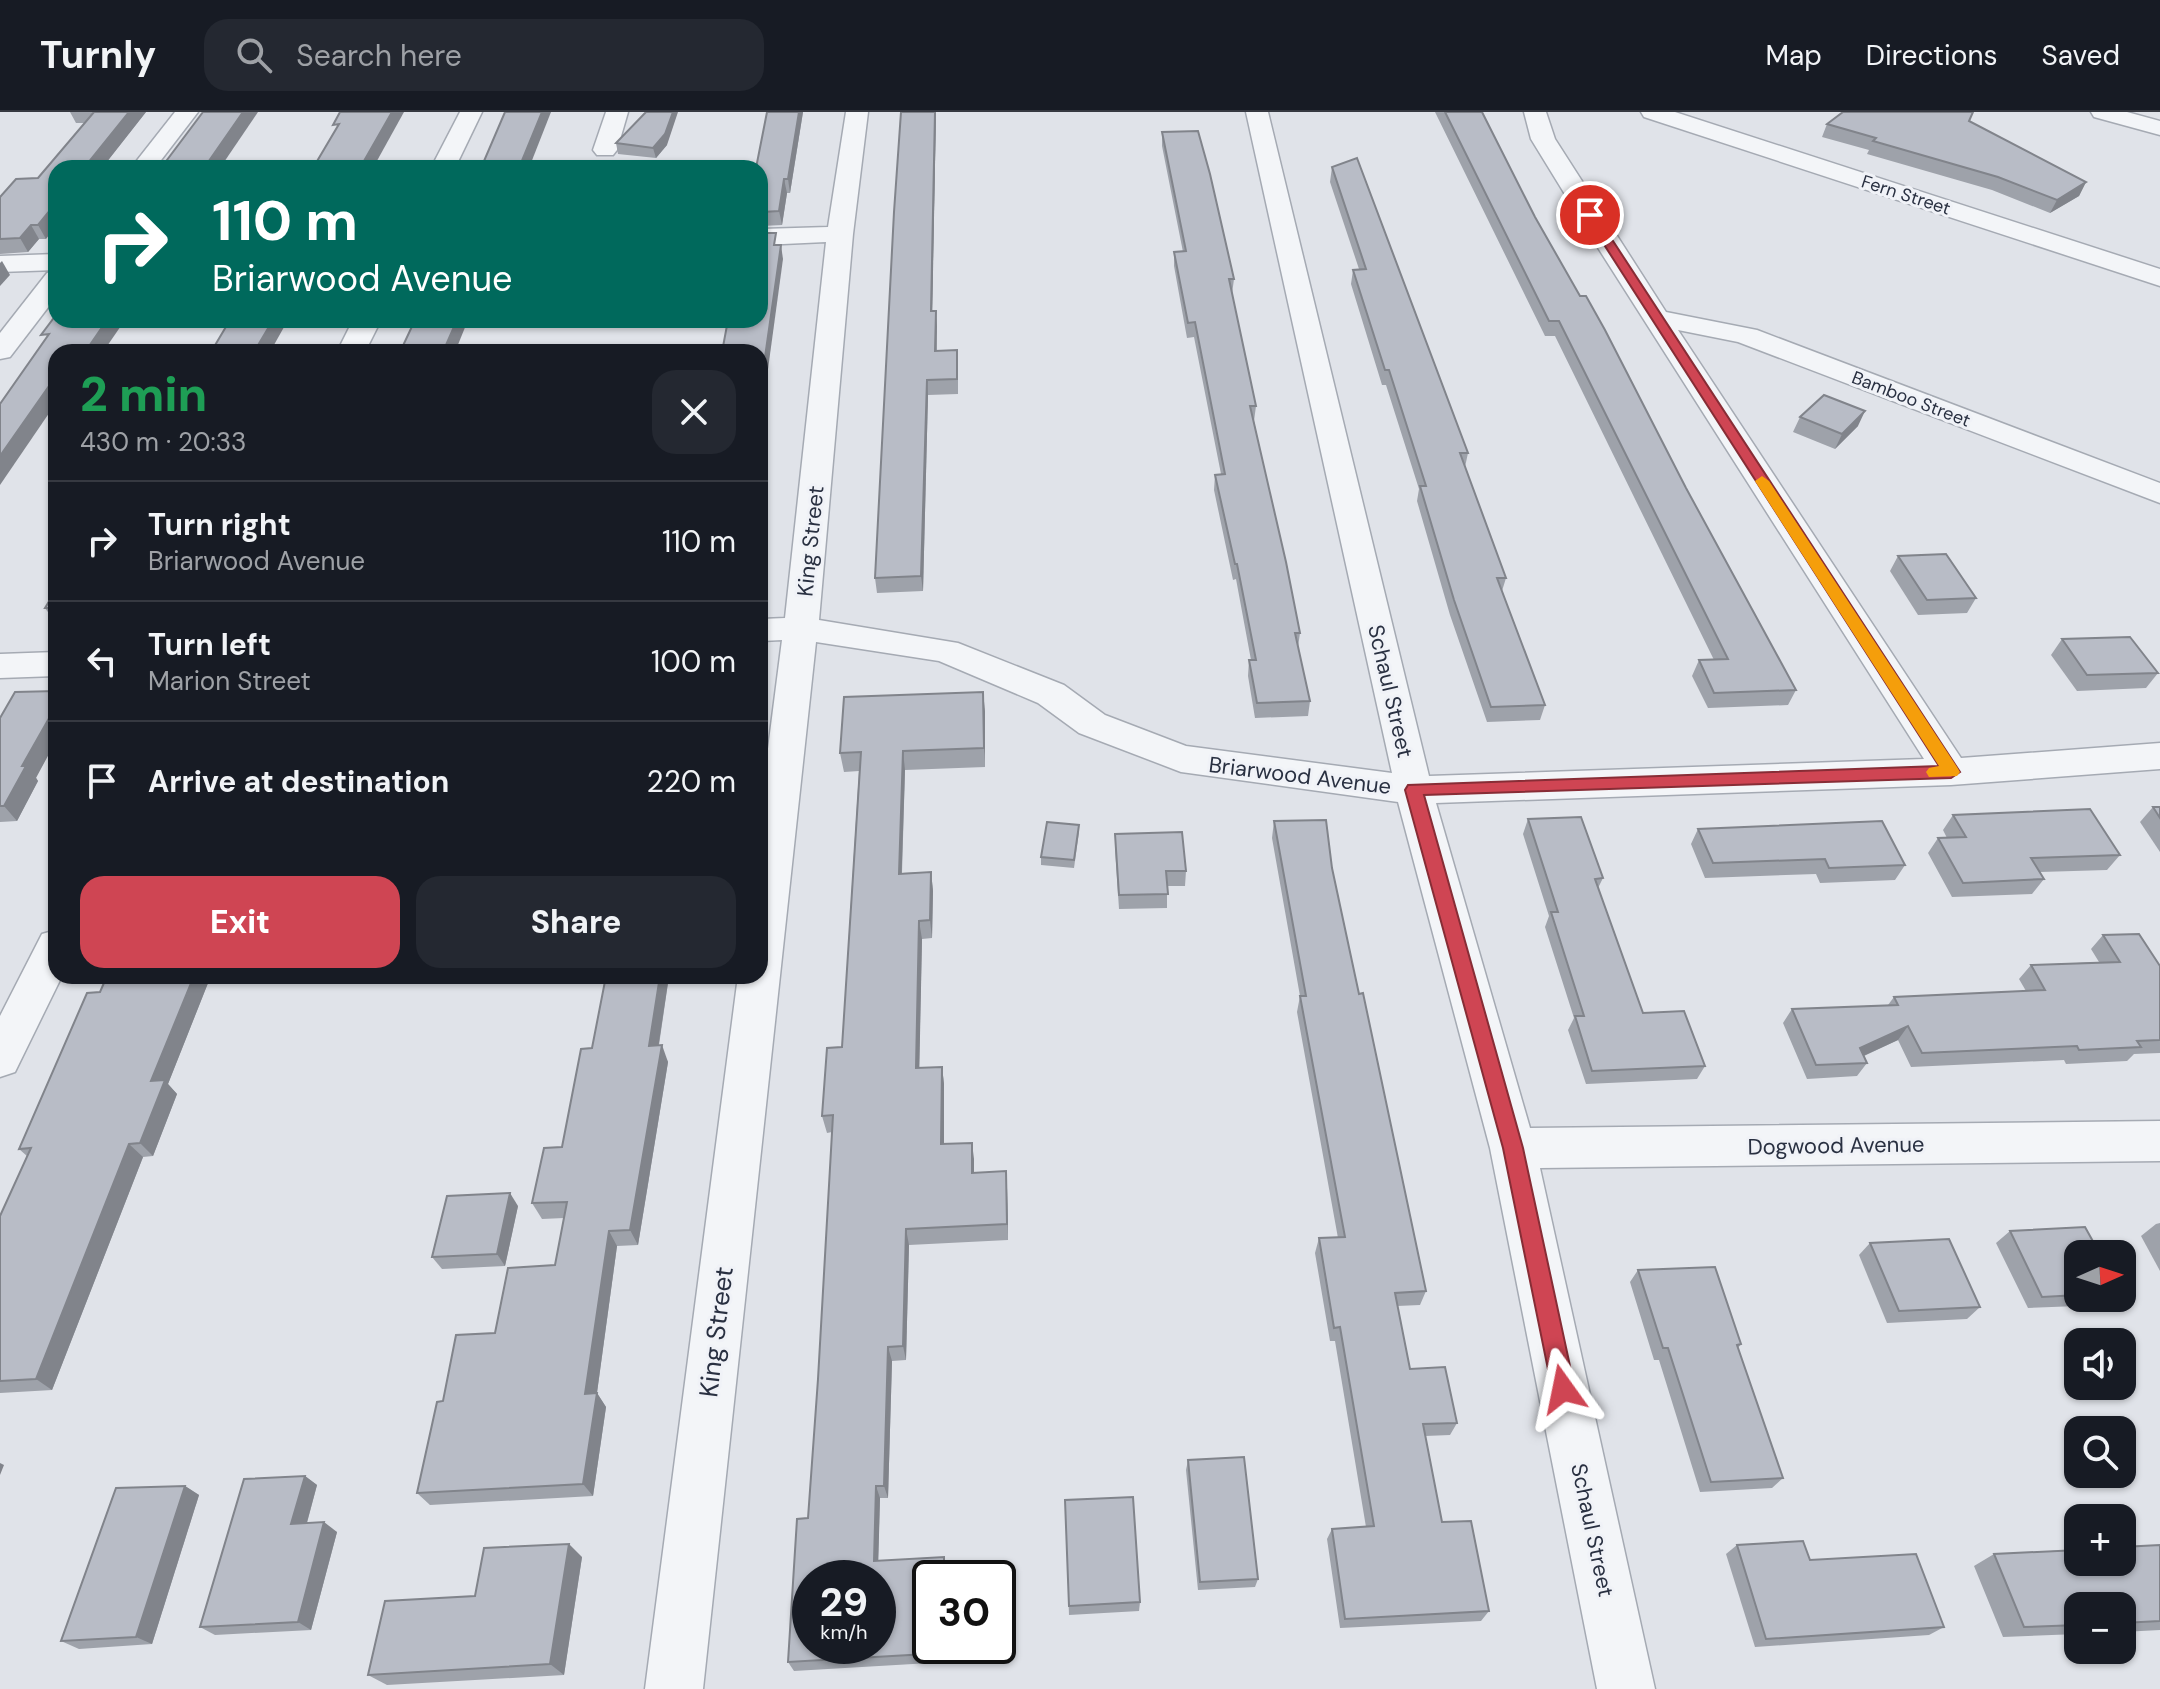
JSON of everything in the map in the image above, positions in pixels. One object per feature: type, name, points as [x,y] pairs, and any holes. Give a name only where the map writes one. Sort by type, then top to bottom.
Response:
[{"type":"street","points":[[149,160],[187,112]]},
{"type":"street","points":[[447,160],[471,112]]},
{"type":"street","points":[[605,150],[617,112]]},
{"type":"street","name":"King Street","points":[[768,902],[801,628],[840,234],[857,112]]},
{"type":"street","name":"Schaul Street","points":[[1257,112],[1414,790],[1513,1148],[1626,1689]]},
{"type":"street","points":[[1535,112],[1543,139],[1951,772]]},
{"type":"street","name":"Fern Street","points":[[1652,112],[2160,278]]},
{"type":"street","points":[[2102,112],[2160,128]]},
{"type":"street","points":[[768,237],[840,234]]},
{"type":"street","points":[[0,264],[48,262]]},
{"type":"street","points":[[0,351],[48,289]]},
{"type":"street","name":"Bamboo Street","points":[[1657,319],[1747,336],[2160,494]]},
{"type":"street","name":"Briarwood Avenue","points":[[768,630],[801,628],[946,651],[1051,694],[1092,724],[1181,759],[1414,790],[1951,772],[2160,756]]},
{"type":"street","points":[[0,666],[48,664]]},
{"type":"street","points":[[0,1059],[48,962]]},
{"type":"street","name":"King Street","points":[[674,1689],[758,984]]},
{"type":"street","name":"Dogwood Avenue","points":[[1513,1148],[2160,1141]]},
{"type":"building","points":[[94,112],[129,112],[90,160],[53,160]]},
{"type":"building","points":[[203,112],[243,112],[210,160],[167,160]]},
{"type":"building","points":[[340,112],[392,112],[365,160],[318,160],[339,124],[333,125]]},
{"type":"building","points":[[505,112],[542,112],[522,160],[484,160]]},
{"type":"building","points":[[646,112],[673,112],[665,134],[653,148],[616,143]]},
{"type":"building","points":[[767,112],[799,112],[788,179],[784,179],[779,211],[768,212],[768,160],[758,160]]},
{"type":"building","points":[[901,112],[935,112],[931,311],[936,311],[935,351],[957,350],[957,379],[927,380],[921,576],[875,578],[894,212]]},
{"type":"building","points":[[1445,112],[1482,112],[1535,217],[1580,296],[1586,296],[1605,330],[1686,488],[1796,690],[1714,693],[1699,660],[1728,659],[1559,321],[1549,321]]},
{"type":"building","points":[[1843,112],[1973,112],[1969,121],[2086,182],[2057,200],[1998,177],[1873,141],[1876,138],[1827,124]]},
{"type":"building","points":[[1198,131],[1234,279],[1229,279],[1256,406],[1250,406],[1286,562],[1300,633],[1295,633],[1310,701],[1257,703],[1249,660],[1256,660],[1215,475],[1225,474],[1195,322],[1188,323],[1174,252],[1186,251],[1162,132]]},
{"type":"building","points":[[1357,158],[1468,453],[1460,453],[1506,578],[1497,578],[1545,705],[1491,707],[1454,600],[1420,486],[1426,486],[1353,270],[1366,269],[1332,167]]},
{"type":"building","points":[[48,166],[48,213],[20,238],[0,239],[0,197],[16,179],[38,178]]},
{"type":"building","points":[[768,233],[776,233],[774,245],[781,245],[767,344],[724,344],[726,328],[768,328]]},
{"type":"building","points":[[48,326],[102,328],[90,344],[48,344],[48,387],[0,456],[0,404],[49,334],[41,335]]},
{"type":"building","points":[[225,328],[268,328],[259,344],[216,344]]},
{"type":"building","points":[[411,328],[454,328],[446,344],[404,344]]},
{"type":"building","points":[[1824,395],[1865,411],[1842,434],[1800,417]]},
{"type":"building","points":[[1946,554],[1976,598],[1927,600],[1898,556]]},
{"type":"building","points":[[2130,637],[2158,673],[2087,675],[2062,639]]},
{"type":"building","points":[[48,691],[48,720],[4,806],[0,806],[0,718],[15,692]]},
{"type":"building","points":[[983,692],[984,748],[903,751],[899,874],[931,872],[930,920],[919,921],[916,1068],[942,1067],[941,1144],[972,1143],[972,1173],[1006,1171],[1007,1224],[906,1229],[903,1346],[888,1347],[884,1486],[876,1486],[874,1560],[794,1560],[797,1519],[808,1518],[833,1115],[822,1116],[827,1048],[842,1047],[861,752],[840,753],[844,697]]},
{"type":"building","points":[[2090,809],[2120,855],[2031,858],[2044,879],[1963,883],[1938,838],[1966,837],[1953,815]]},
{"type":"building","points":[[1581,817],[1603,878],[1595,879],[1643,1013],[1684,1011],[1705,1066],[1592,1071],[1575,1016],[1584,1016],[1551,912],[1558,912],[1528,819]]},
{"type":"building","points":[[1326,820],[1332,868],[1359,994],[1363,993],[1426,1291],[1395,1293],[1410,1369],[1445,1367],[1457,1423],[1423,1424],[1442,1522],[1471,1521],[1489,1611],[1345,1619],[1332,1529],[1374,1526],[1340,1327],[1334,1328],[1319,1238],[1345,1237],[1300,996],[1306,996],[1274,821]]},
{"type":"building","points":[[1882,821],[1905,865],[1829,868],[1825,859],[1713,863],[1698,829]]},
{"type":"building","points":[[1047,822],[1079,825],[1074,860],[1041,857]]},
{"type":"building","points":[[1182,832],[1186,871],[1166,871],[1168,894],[1119,895],[1115,834]]},
{"type":"building","points":[[2139,934],[2160,966],[2160,1040],[2137,1041],[2141,1047],[2079,1050],[2077,1046],[1922,1053],[1908,1026],[1860,1048],[1867,1063],[1816,1065],[1792,1009],[1898,1005],[1894,997],[2045,990],[2031,965],[2120,962],[2103,935]]},
{"type":"building","points":[[104,984],[191,984],[151,1081],[165,1080],[140,1143],[129,1144],[36,1379],[0,1381],[0,1216],[31,1148],[19,1149],[87,993],[100,992]]},
{"type":"building","points":[[604,984],[659,984],[649,1046],[662,1045],[630,1230],[609,1231],[585,1394],[597,1393],[583,1484],[417,1493],[437,1402],[443,1401],[456,1335],[495,1333],[508,1268],[555,1265],[567,1202],[532,1203],[544,1148],[562,1147],[581,1049],[592,1048]]},
{"type":"building","points":[[510,1193],[497,1254],[432,1257],[447,1196]]},
{"type":"building","points":[[2085,1227],[2092,1240],[2064,1240],[2064,1296],[2042,1297],[2010,1231]]},
{"type":"building","points":[[1949,1239],[1980,1307],[1899,1311],[1870,1243]]},
{"type":"building","points":[[1715,1267],[1741,1344],[1737,1345],[1783,1478],[1711,1482],[1668,1348],[1663,1348],[1638,1270]]},
{"type":"building","points":[[1244,1457],[1258,1579],[1200,1582],[1188,1460]]},
{"type":"building","points":[[305,1476],[291,1524],[324,1522],[298,1622],[200,1627],[244,1479]]},
{"type":"building","points":[[185,1486],[136,1637],[61,1641],[116,1488]]},
{"type":"building","points":[[1133,1497],[1140,1602],[1069,1606],[1065,1500]]},
{"type":"building","points":[[1803,1541],[1810,1560],[1916,1554],[1944,1627],[1766,1639],[1737,1545]]},
{"type":"building","points":[[569,1544],[550,1664],[368,1675],[385,1601],[475,1596],[484,1548]]},
{"type":"building","points":[[2160,1545],[2160,1621],[2136,1622],[2136,1592],[2064,1592],[2064,1626],[2024,1627],[1994,1554],[2064,1551],[2064,1576],[2136,1576],[2136,1546]]},
{"type":"building","points":[[944,1557],[944,1560],[912,1560],[912,1655],[896,1656],[896,1560],[892,1560]]},
{"type":"building","points":[[792,1598],[792,1662],[788,1662]]},
{"type":"slow traffic","points":[[1762,481],[1951,772],[1935,772]]},
{"type":"route","points":[[1563,1389],[1513,1148],[1414,790],[1951,772],[1590,215]]}]
